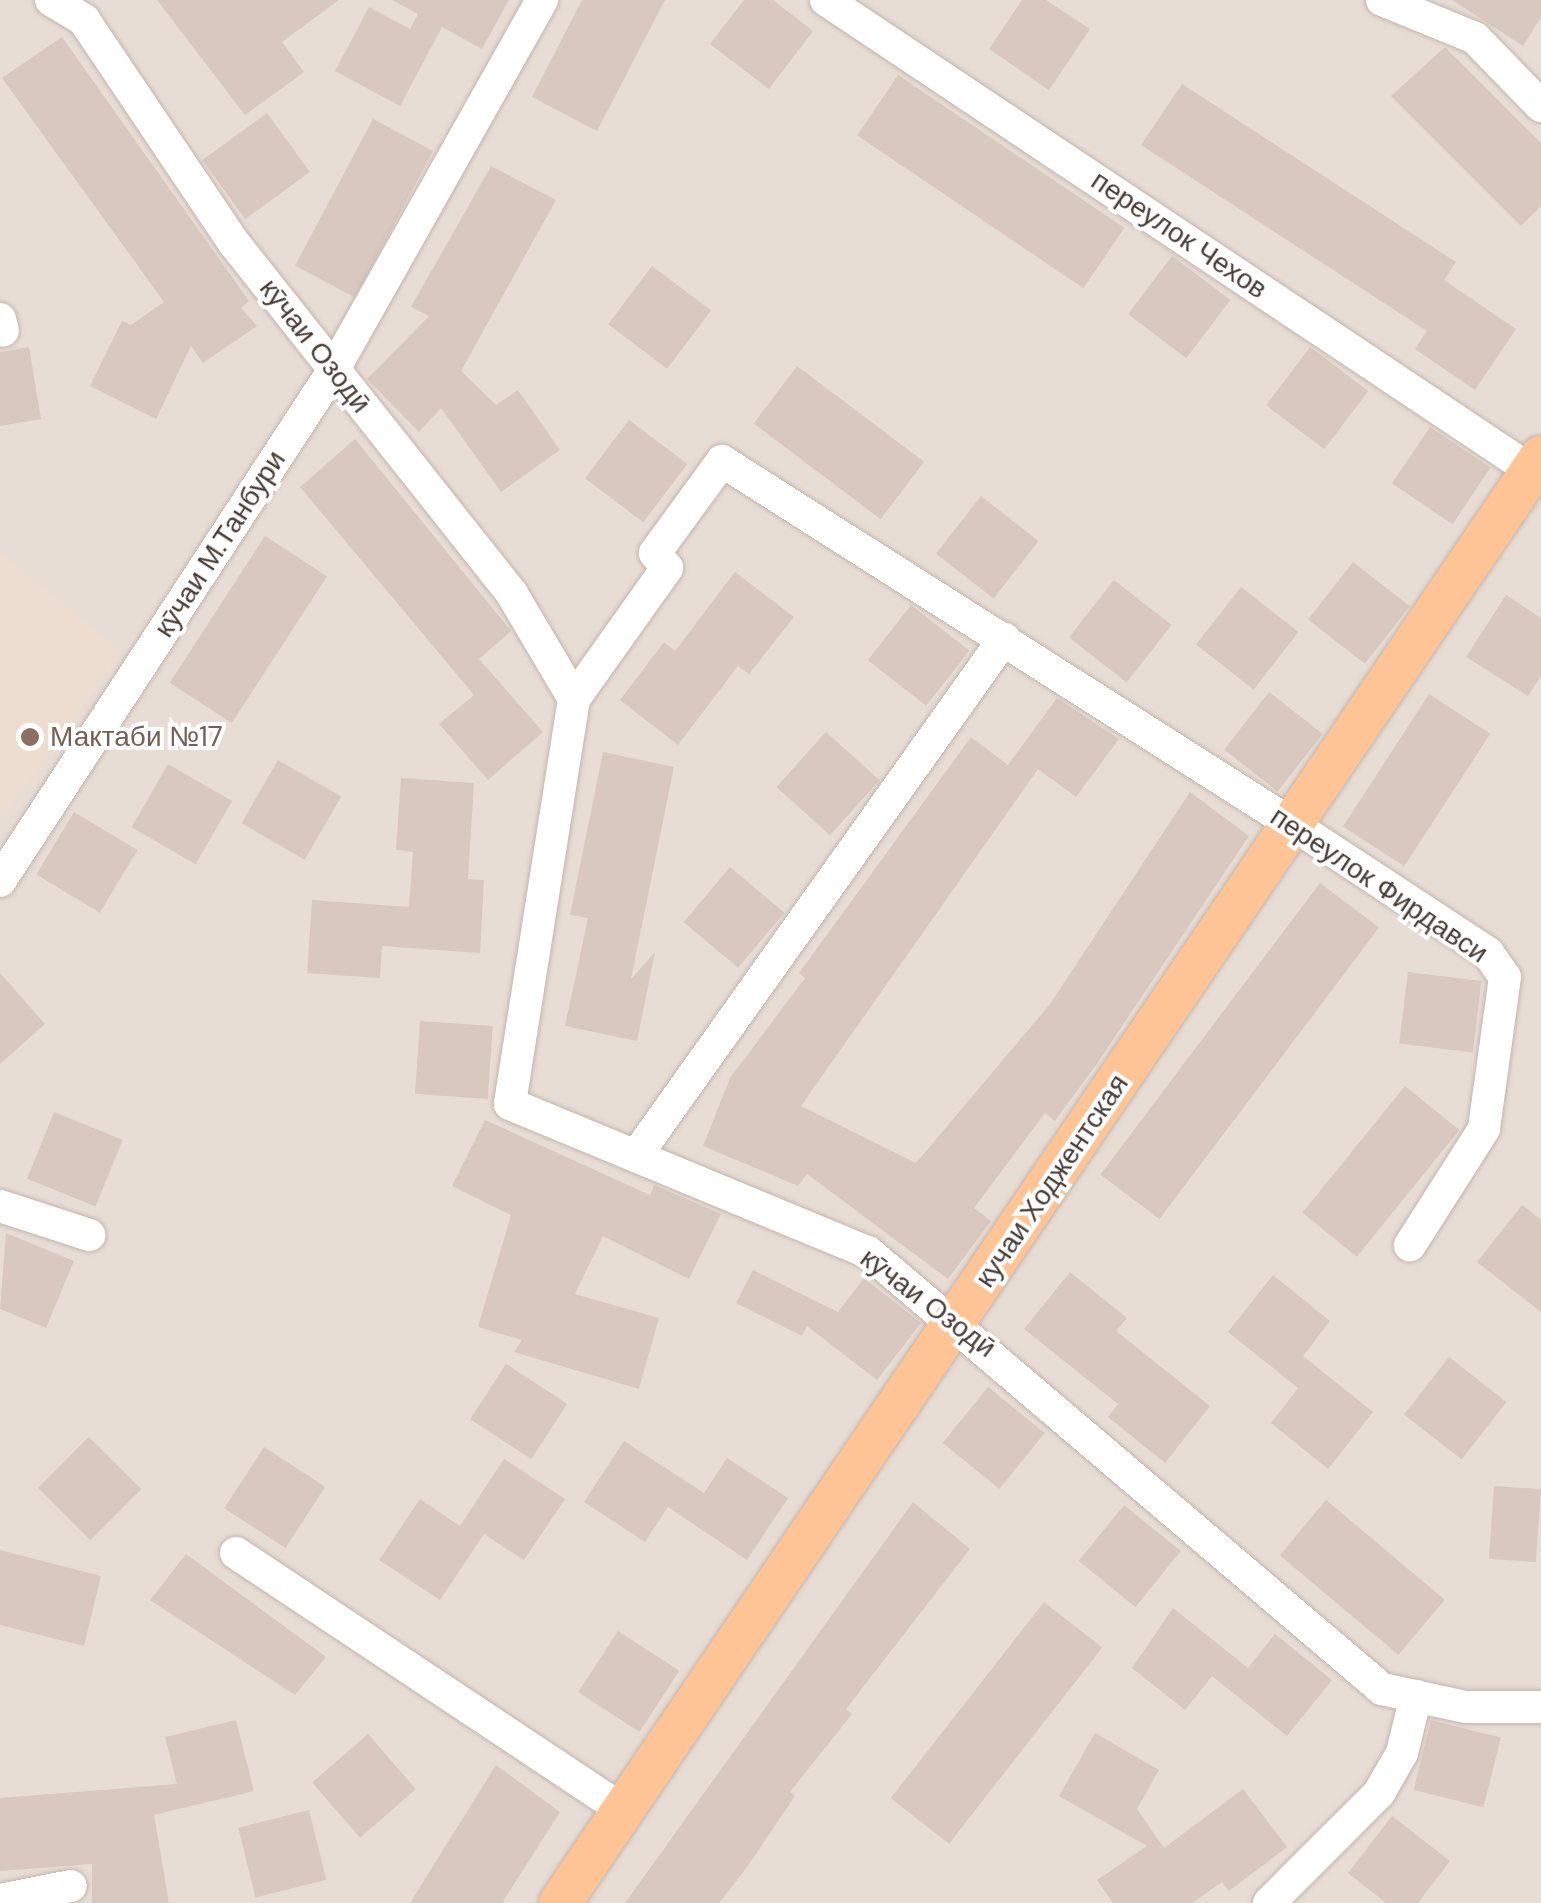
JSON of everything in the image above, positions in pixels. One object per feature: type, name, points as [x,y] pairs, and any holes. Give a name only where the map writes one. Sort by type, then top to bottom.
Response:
[{"type":"main road","name":"кучаи Ходжентская","points":[[560,1903],[1536,464]]},
{"type":"street","name":"кӯчаи Озодӣ","points":[[51,0],[84,20],[333,371],[512,594],[574,699]]},
{"type":"street","name":"кӯчаи М.Танбури","points":[[0,881],[333,371],[433,204],[542,0]]},
{"type":"street","name":"переулок Чехов","points":[[826,0],[1536,464]]},
{"type":"street","points":[[1382,0],[1475,38],[1541,106]]},
{"type":"street","name":"переулок Фирдавси","points":[[667,568],[655,553],[722,461],[1488,953],[1505,978],[1484,1130],[1410,1245]]},
{"type":"street","name":"кӯчаи Озодӣ","points":[[667,568],[574,699],[510,1104],[868,1252],[957,1319],[1382,1689],[1541,1708]]},
{"type":"street","points":[[636,1156],[1004,639]]},
{"type":"street","points":[[0,1206],[89,1235]]},
{"type":"street","points":[[236,1553],[623,1810]]},
{"type":"street","points":[[1270,1903],[1378,1793],[1402,1753],[1416,1696]]},
{"type":"street","points":[[0,1900],[72,1886]]},
{"type":"shaded area","points":[[0,0],[1541,0],[1541,1903],[0,1903]]},
{"type":"shaded area","name":"Мактаби №17","points":[[0,553],[122,652],[0,821]]},
{"type":"building","points":[[157,0],[339,0],[282,42],[304,72],[245,115]]},
{"type":"building","points":[[392,0],[509,0],[482,49],[442,27],[400,106],[335,71],[369,7],[410,29],[418,14]]},
{"type":"building","points":[[582,0],[665,0],[597,131],[532,97]]},
{"type":"building","points":[[744,0],[773,0],[813,31],[769,89],[710,44]]},
{"type":"building","points":[[1022,0],[1046,0],[1090,29],[1049,90],[989,49]]},
{"type":"building","points":[[1452,0],[1541,0],[1541,17],[1523,46]]},
{"type":"building","points":[[62,37],[249,301],[241,308],[257,326],[203,363],[191,346],[156,419],[90,386],[122,321],[131,325],[164,302],[2,78]]},
{"type":"building","points":[[1445,47],[1541,143],[1541,206],[1521,226],[1391,96]]},
{"type":"building","points":[[898,75],[1124,228],[1084,288],[857,136]]},
{"type":"building","points":[[1182,84],[1456,262],[1444,280],[1516,329],[1475,390],[1415,349],[1427,331],[1141,145]]},
{"type":"building","points":[[267,113],[310,172],[245,219],[202,160]]},
{"type":"building","points":[[373,119],[433,151],[355,297],[295,266]]},
{"type":"building","points":[[491,166],[556,200],[461,371],[496,405],[518,390],[560,450],[501,492],[441,408],[419,432],[367,379],[429,316],[411,307]]},
{"type":"building","points":[[1172,256],[1230,300],[1186,358],[1128,314]]},
{"type":"building","points":[[652,266],[711,311],[667,369],[608,324]]},
{"type":"building","points":[[29,347],[41,419],[0,426],[0,352]]},
{"type":"building","points":[[1310,347],[1368,391],[1324,449],[1266,405]]},
{"type":"building","points":[[797,366],[924,462],[881,519],[754,424]]},
{"type":"building","points":[[629,420],[687,464],[643,522],[585,478]]},
{"type":"building","points":[[1430,427],[1491,468],[1452,524],[1392,483]]},
{"type":"building","points":[[355,439],[511,631],[479,659],[543,732],[488,780],[439,724],[474,695],[300,487]]},
{"type":"building","points":[[981,496],[1039,541],[994,598],[936,554]]},
{"type":"building","points":[[265,536],[327,576],[232,723],[170,683]]},
{"type":"building","points":[[1353,562],[1410,606],[1365,664],[1308,620]]},
{"type":"building","points":[[735,572],[794,617],[749,674],[738,666],[678,745],[620,700],[664,642],[675,651]]},
{"type":"building","points":[[1114,580],[1172,625],[1127,682],[1069,638]]},
{"type":"building","points":[[1241,587],[1299,632],[1254,689],[1196,645]]},
{"type":"building","points":[[1506,595],[1541,618],[1541,676],[1528,696],[1466,657]]},
{"type":"building","points":[[911,605],[969,651],[926,706],[868,660]]},
{"type":"building","points":[[1269,692],[1323,734],[1278,791],[1224,750]]},
{"type":"building","points":[[1429,694],[1490,734],[1404,866],[1343,827]]},
{"type":"building","points":[[1057,698],[1119,739],[1076,797],[1038,769],[801,1106],[916,1163],[1050,1004],[1190,792],[1249,836],[1055,1121],[1045,1113],[974,1208],[991,1221],[948,1279],[807,1174],[798,1186],[703,1146],[730,1078],[805,978],[799,973],[971,737],[1008,765]]},
{"type":"building","points":[[826,732],[880,780],[830,835],[776,787]]},
{"type":"building","points":[[603,752],[674,767],[631,979],[655,952],[637,1041],[565,1026],[588,918],[570,915]]},
{"type":"building","points":[[278,760],[341,796],[305,860],[242,823]]},
{"type":"building","points":[[168,764],[232,801],[196,864],[132,827]]},
{"type":"building","points":[[401,778],[474,783],[468,879],[484,880],[480,953],[382,946],[380,978],[307,973],[312,900],[409,907],[413,852],[396,850]]},
{"type":"building","points":[[74,812],[137,850],[100,913],[36,875]]},
{"type":"building","points":[[730,867],[784,913],[738,968],[684,922]]},
{"type":"building","points":[[1320,883],[1379,928],[1159,1219],[1100,1175]]},
{"type":"building","points":[[1408,972],[1481,981],[1473,1052],[1399,1043]]},
{"type":"building","points":[[0,973],[45,1024],[0,1064]]},
{"type":"building","points":[[420,1021],[493,1026],[488,1099],[415,1094]]},
{"type":"building","points":[[1405,1086],[1459,1130],[1357,1257],[1302,1213]]},
{"type":"building","points":[[54,1112],[123,1140],[96,1206],[27,1179]]},
{"type":"building","points":[[485,1120],[650,1195],[654,1185],[721,1214],[689,1279],[603,1236],[575,1294],[659,1318],[639,1389],[514,1352],[522,1340],[478,1327],[511,1215],[452,1186]]},
{"type":"building","points":[[1522,1205],[1541,1220],[1541,1312],[1477,1262]]},
{"type":"building","points":[[6,1233],[74,1261],[46,1328],[0,1309]]},
{"type":"building","points":[[753,1270],[838,1312],[864,1278],[921,1323],[877,1380],[807,1326],[802,1336],[736,1303]]},
{"type":"building","points":[[1070,1272],[1127,1318],[1116,1331],[1210,1406],[1165,1463],[1108,1417],[1118,1404],[1024,1329]]},
{"type":"building","points":[[1273,1275],[1330,1321],[1303,1356],[1373,1412],[1328,1469],[1271,1423],[1298,1388],[1228,1332]]},
{"type":"building","points":[[1449,1357],[1507,1402],[1462,1459],[1404,1415]]},
{"type":"building","points":[[506,1364],[567,1404],[531,1459],[470,1419]]},
{"type":"building","points":[[988,1387],[1045,1433],[999,1489],[943,1443]]},
{"type":"building","points":[[89,1437],[141,1489],[90,1540],[38,1488]]},
{"type":"building","points":[[624,1441],[704,1493],[727,1458],[788,1498],[747,1560],[668,1507],[645,1542],[584,1502]]},
{"type":"building","points":[[264,1447],[325,1487],[285,1548],[224,1508]]},
{"type":"building","points":[[504,1459],[565,1499],[524,1560],[484,1534],[440,1600],[379,1560],[420,1499],[460,1526]]},
{"type":"building","points":[[1494,1486],[1541,1489],[1536,1562],[1489,1559]]},
{"type":"building","points":[[1326,1500],[1445,1600],[1398,1655],[1280,1555]]},
{"type":"building","points":[[913,1502],[970,1549],[846,1709],[852,1714],[790,1792],[795,1796],[745,1870],[719,1903],[625,1903]]},
{"type":"building","points":[[1124,1505],[1181,1551],[1135,1607],[1079,1561]]},
{"type":"building","points":[[0,1550],[101,1576],[84,1646],[0,1625]]},
{"type":"building","points":[[186,1554],[326,1657],[295,1695],[150,1600]]},
{"type":"building","points":[[1044,1602],[1102,1648],[949,1844],[891,1798]]},
{"type":"building","points":[[1173,1608],[1248,1668],[1275,1634],[1332,1680],[1287,1736],[1212,1676],[1185,1710],[1132,1668]]},
{"type":"building","points":[[618,1631],[679,1671],[639,1732],[578,1692]]},
{"type":"building","points":[[236,1720],[254,1791],[154,1815],[169,1903],[92,1903],[92,1864],[0,1871],[0,1798],[177,1784],[165,1737]]},
{"type":"building","points":[[1431,1720],[1501,1737],[1483,1807],[1414,1790]]},
{"type":"building","points":[[1095,1733],[1159,1770],[1137,1809],[1164,1848],[1243,1789],[1287,1847],[1229,1891],[1222,1882],[1192,1903],[1113,1903],[1097,1880],[1147,1846],[1059,1796]]},
{"type":"building","points":[[368,1734],[416,1789],[360,1838],[312,1783]]},
{"type":"building","points":[[496,1765],[560,1812],[502,1903],[410,1903]]},
{"type":"building","points":[[309,1810],[326,1880],[256,1898],[238,1828]]},
{"type":"building","points":[[1392,1816],[1450,1861],[1418,1903],[1386,1903],[1348,1873]]},
{"type":"place","name":"Мактаби №17","points":[[30,737]]}]
